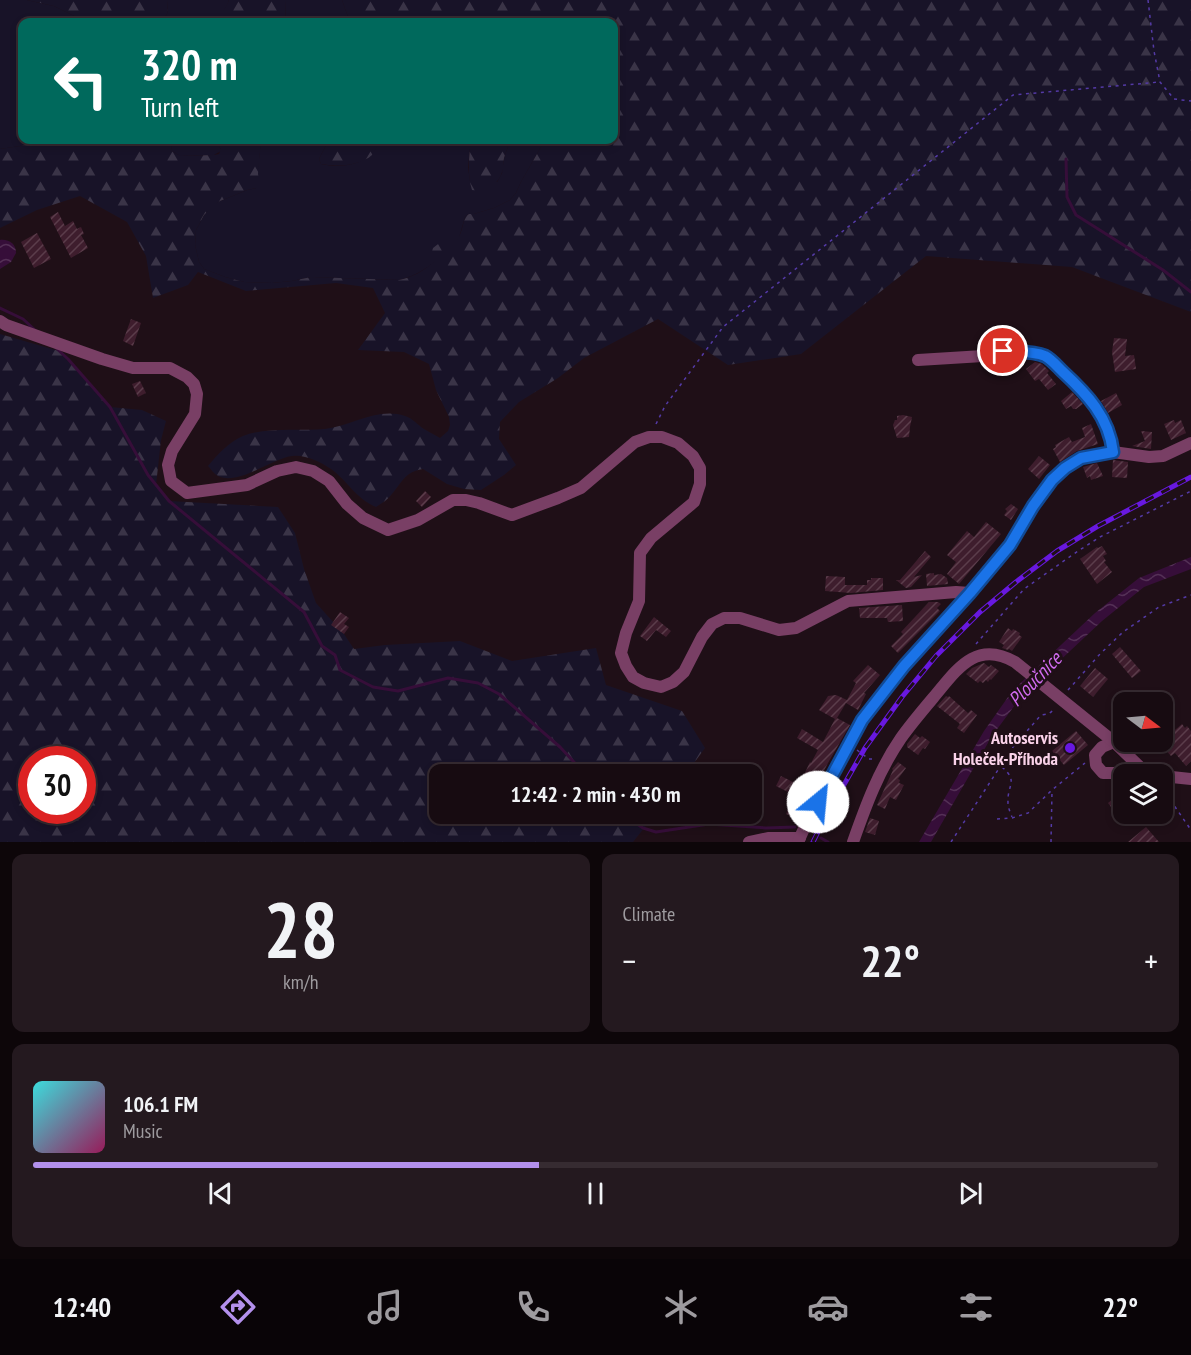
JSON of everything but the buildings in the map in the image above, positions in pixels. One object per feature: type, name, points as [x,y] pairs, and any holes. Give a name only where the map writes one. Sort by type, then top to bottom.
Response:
[{"type":"street","points":[[0,321],[102,359],[133,368],[170,368],[187,377],[194,384],[197,394],[195,414],[172,451],[168,465],[171,480],[186,493],[247,485],[277,471],[296,467],[313,471],[329,481],[347,504],[363,518],[388,530],[418,520],[453,500],[479,503],[512,515],[581,488],[635,442],[649,437],[678,443],[693,456],[700,468],[700,484],[694,502],[651,538],[640,553],[639,601],[626,633],[621,653],[633,678],[644,683],[661,687],[673,682],[684,672],[702,637],[712,624],[724,618],[740,618],[779,630],[796,628],[848,602],[956,592],[970,593]]},
{"type":"street","points":[[918,360],[983,356],[1003,351],[1046,357],[1085,393],[1098,411],[1110,431],[1113,452]]},
{"type":"street","points":[[749,842],[768,838],[799,840],[862,720],[904,666],[1010,545],[1033,506],[1052,480],[1065,468],[1081,458],[1113,452],[1149,457],[1163,456],[1191,443]]},
{"type":"street","points":[[853,842],[869,796],[903,735],[956,670],[978,655],[987,653],[1006,657],[1015,662],[1113,741]]},
{"type":"street","points":[[1113,742],[1102,747],[1095,755],[1096,765],[1103,773],[1113,773]]},
{"type":"street","points":[[1124,752],[1137,764]]},
{"type":"street","points":[[1173,777],[1191,779]]},
{"type":"path","points":[[1148,0],[1160,82],[1174,99],[1191,101]]},
{"type":"path","points":[[649,437],[665,406],[723,327],[1013,95],[1160,82]]},
{"type":"path","points":[[967,661],[975,646],[1024,589],[1100,537],[1191,491]]},
{"type":"path","points":[[951,842],[1013,747],[1041,715],[1053,711],[1058,696],[1123,632],[1159,607],[1191,595]]},
{"type":"path","points":[[849,744],[870,759],[890,756]]},
{"type":"path","points":[[997,819],[1012,819],[1028,813],[1095,755]]},
{"type":"path","points":[[1001,766],[1009,773],[1012,781],[1008,801],[1012,819]]},
{"type":"path","points":[[1051,842],[1052,790]]},
{"type":"path","points":[[1173,804],[1191,830]]},
{"type":"green space","points":[[0,0],[27,0],[54,6],[79,18],[18,18],[18,144],[34,144],[0,149]]},
{"type":"green space","points":[[27,0],[168,0],[167,14],[164,18],[79,18],[54,6]]},
{"type":"green space","points":[[168,0],[229,0],[217,18],[164,18],[167,14]]},
{"type":"green space","points":[[229,0],[286,0],[285,18],[215,18]]},
{"type":"green space","points":[[286,0],[342,0],[349,18],[285,18]]},
{"type":"green space","points":[[342,0],[1191,0],[1191,312],[1072,267],[926,256],[801,354],[728,365],[658,319],[584,358],[558,378],[519,402],[500,422],[499,439],[516,465],[481,490],[464,489],[447,484],[423,469],[405,477],[390,496],[376,507],[362,499],[327,466],[302,456],[283,458],[235,478],[218,476],[208,466],[220,453],[243,436],[262,431],[325,429],[375,415],[395,414],[408,417],[440,438],[448,431],[449,417],[436,390],[429,364],[404,352],[358,350],[385,313],[373,288],[336,283],[246,291],[198,272],[188,285],[153,298],[146,256],[127,222],[80,196],[37,210],[0,228],[0,149],[34,144],[171,144],[172,151],[180,156],[219,154],[221,149],[217,144],[261,144],[258,174],[260,185],[213,206],[204,215],[196,230],[195,245],[199,262],[204,269],[244,282],[272,283],[311,277],[399,280],[414,275],[435,261],[431,255],[433,248],[442,241],[449,241],[452,246],[455,243],[461,233],[465,217],[494,208],[510,200],[543,144],[618,144],[618,18],[349,18]]},
{"type":"green space","points":[[171,144],[217,144],[221,149],[214,155],[180,156],[172,151]]},
{"type":"green space","points":[[261,144],[327,144],[319,159],[321,164],[335,166],[349,165],[363,160],[379,144],[471,144],[468,167],[470,181],[497,182],[502,173],[509,144],[543,144],[510,200],[494,208],[469,214],[465,217],[456,243],[423,270],[399,280],[311,277],[272,283],[244,282],[204,269],[199,262],[195,245],[196,230],[204,215],[220,201],[256,188]]},
{"type":"green space","points":[[327,144],[379,144],[367,159],[348,165],[321,164],[319,159]]},
{"type":"green space","points":[[471,144],[509,144],[500,177],[490,187],[482,191],[472,190],[469,165]]},
{"type":"green space","points":[[0,334],[59,351],[110,407],[142,410],[166,421],[161,440],[156,485],[169,501],[278,507],[295,533],[316,603],[344,634],[354,649],[460,641],[512,661],[596,648],[606,685],[682,711],[705,748],[693,764],[429,764],[429,824],[647,824],[633,842],[0,842]]},
{"type":"water","points":[[0,240],[11,243],[16,253],[11,262],[0,269]]},
{"type":"water","name":"Ploučnice","points":[[1191,557],[1191,569],[1144,587],[1102,621],[1021,697],[992,736],[931,842],[919,842],[984,731],[1013,690],[1095,613],[1139,578]]},
{"type":"waterway","points":[[1066,159],[1067,197],[1076,215],[1163,270],[1191,292]]},
{"type":"waterway","points":[[0,308],[23,319],[36,331]]},
{"type":"waterway","points":[[55,347],[110,407],[148,475],[169,501],[304,612],[322,646],[335,655],[340,670],[373,687],[398,691],[448,678],[478,683],[499,694],[560,747],[576,764]]},
{"type":"waterway","points":[[637,824],[656,832],[709,824]]},
{"type":"waterway","points":[[709,824],[766,828],[795,827]]},
{"type":"waterway","points":[[821,838],[828,842]]},
{"type":"railway","points":[[813,842],[865,748],[902,697],[936,656],[980,612],[1057,551],[1098,526],[1191,477]]},
{"type":"place","name":"Autoservis Holeček-Příhoda","points":[[1070,748]]},
{"type":"route","points":[[818,802],[862,720],[904,666],[1010,545],[1033,506],[1052,480],[1081,458],[1113,452],[1110,431],[1098,411],[1085,393],[1064,373],[1046,357],[1003,351]]}]
